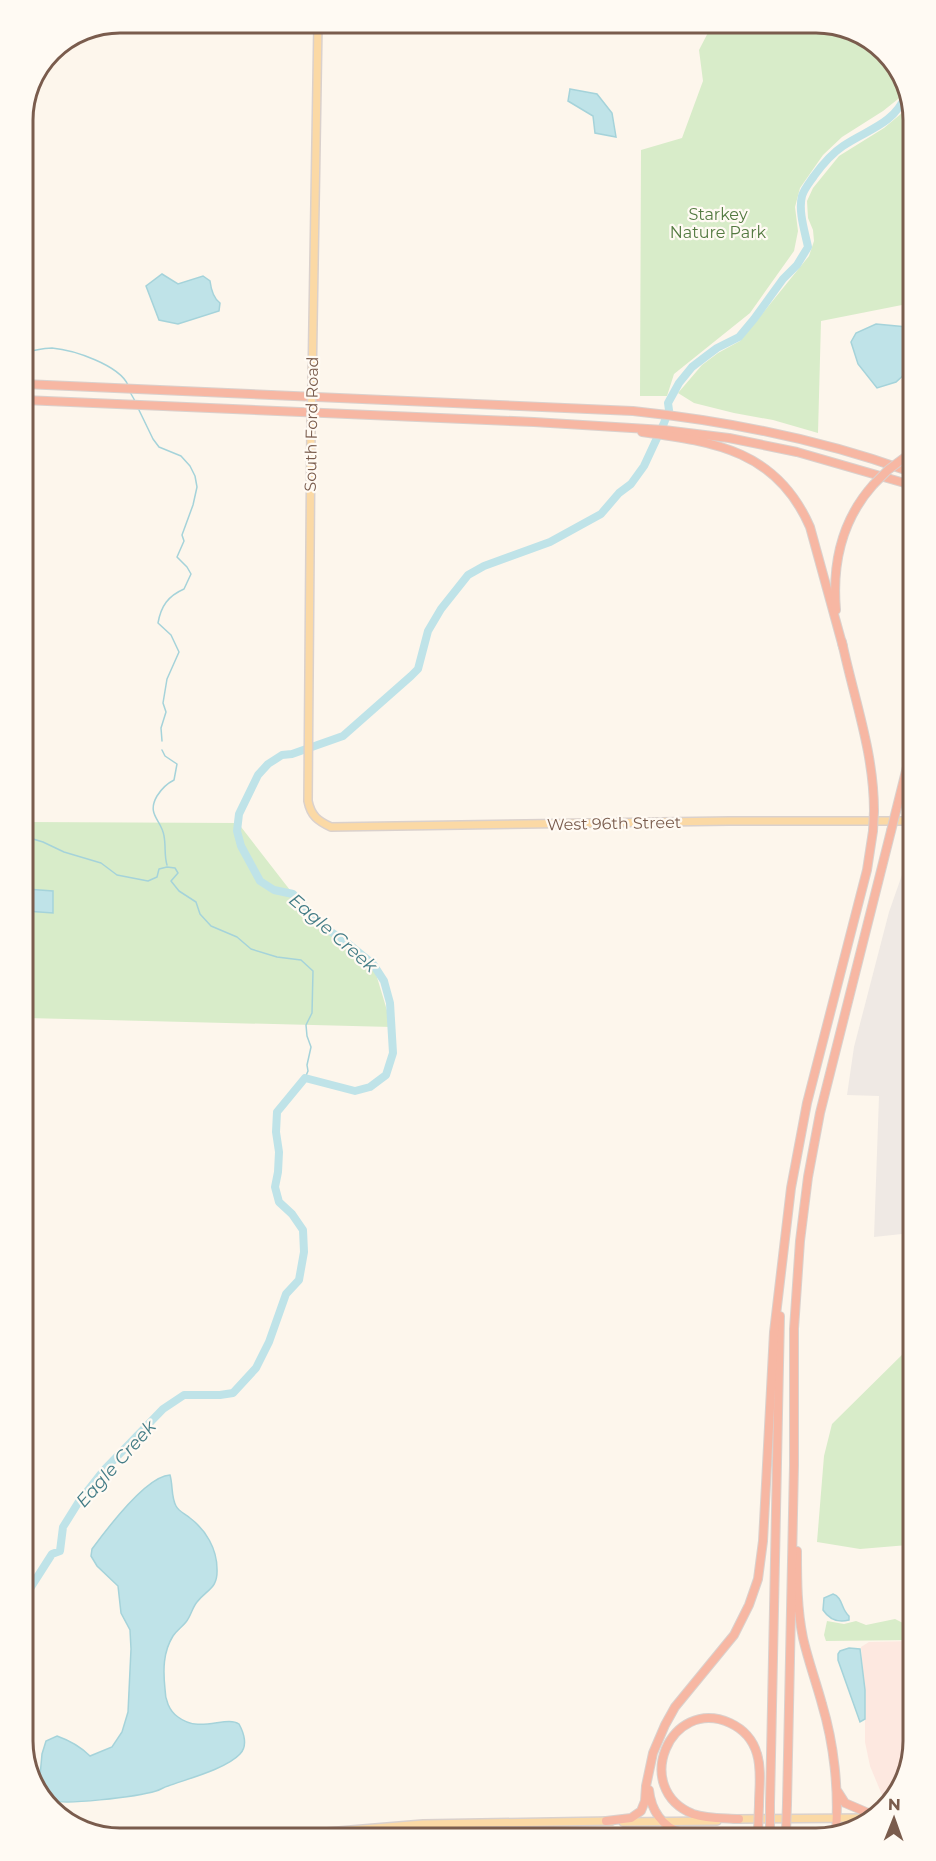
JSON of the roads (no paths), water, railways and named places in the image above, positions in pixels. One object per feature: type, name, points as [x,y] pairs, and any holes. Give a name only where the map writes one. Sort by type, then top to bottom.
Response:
[{"type":"highway","points":[[33,384],[633,411],[773,432],[903,468]]},
{"type":"highway","points":[[33,400],[625,428],[797,452],[853,466],[903,482]]},
{"type":"highway","points":[[606,1821],[631,1818],[641,1810],[645,1801],[653,1753],[668,1719],[675,1707],[734,1635],[749,1605],[758,1579],[763,1541],[774,1332],[786,1225],[799,1142],[867,870],[873,831],[874,787],[869,749],[813,533],[805,514],[792,494],[774,475],[745,455],[681,435]]},
{"type":"highway","points":[[843,647],[835,581],[837,559],[844,534],[873,485],[903,459]]},
{"type":"highway","points":[[786,1828],[794,1465],[794,1320],[798,1256],[807,1185],[827,1085],[903,783]]},
{"type":"highway","points":[[770,1828],[781,1272]]},
{"type":"highway","points":[[794,1465],[798,1602],[803,1636],[827,1723],[836,1785],[836,1825]]},
{"type":"highway","points":[[739,1819],[692,1814],[676,1803],[668,1793],[662,1777],[662,1757],[667,1745],[679,1730],[695,1721],[714,1719],[733,1724],[752,1742],[759,1761],[758,1828]]},
{"type":"highway","points":[[649,1773],[653,1806],[670,1828]]},
{"type":"highway","points":[[836,1785],[845,1803],[864,1811]]},
{"type":"main road","name":"South Ford Road","points":[[318,33],[308,759],[310,810],[314,818],[320,821]]},
{"type":"main road","name":"West 96th Street","points":[[320,821],[331,827],[729,821],[903,821]]},
{"type":"main road","points":[[375,1828],[423,1824],[856,1818]]},
{"type":"water","points":[[570,89],[597,94],[612,113],[616,137],[595,133],[593,116],[568,101]]},
{"type":"water","points":[[162,274],[178,284],[203,276],[210,281],[214,296],[220,303],[219,311],[178,324],[159,320],[146,286]]},
{"type":"water","points":[[876,324],[903,327],[903,376],[896,382],[877,388],[858,364],[851,342],[856,333]]},
{"type":"water","points":[[33,890],[53,891],[53,913],[33,912]]},
{"type":"water","points":[[170,1475],[176,1506],[206,1534],[213,1547],[217,1569],[214,1585],[197,1602],[188,1620],[173,1636],[167,1648],[164,1668],[167,1701],[175,1714],[186,1722],[204,1724],[227,1721],[239,1724],[244,1735],[244,1747],[240,1754],[226,1764],[156,1791],[118,1798],[58,1801],[40,1774],[46,1741],[57,1736],[75,1744],[90,1756],[112,1747],[122,1732],[128,1712],[130,1630],[121,1613],[118,1586],[97,1566],[91,1556],[92,1549],[127,1505],[160,1478]]},
{"type":"water","points":[[833,1594],[840,1601],[849,1620],[834,1620],[823,1610],[824,1598]]},
{"type":"water","points":[[849,1648],[860,1649],[865,1690],[865,1719],[860,1722],[838,1660],[840,1651]]},
{"type":"waterway","name":"Eagle Creek","points":[[33,1584],[52,1554],[60,1551],[63,1527],[78,1503],[104,1470],[163,1409],[184,1395],[233,1393],[256,1368],[269,1342],[286,1294],[299,1280],[304,1252],[303,1230],[292,1214],[279,1202],[275,1187],[279,1152],[276,1132],[277,1112],[305,1078],[355,1091],[370,1087],[386,1075],[393,1053],[390,1003],[384,981],[373,964],[322,926],[293,894],[274,890],[260,881],[241,846],[237,831],[239,814],[258,775],[268,764],[282,755],[292,754],[343,736],[411,676],[418,669],[428,631],[441,609],[468,575],[484,566],[550,542],[601,514],[619,493],[631,484],[644,466],[669,410],[668,403],[679,383],[692,367],[705,357],[739,337],[783,279],[797,265],[808,247],[802,222],[801,202],[804,191],[814,176],[839,149],[887,120],[901,105]]},
{"type":"waterway","points":[[33,350],[52,348],[83,355],[106,365],[123,378],[128,385]]},
{"type":"waterway","points":[[130,392],[135,401]]},
{"type":"waterway","points":[[138,408],[159,447],[181,456],[190,466],[197,487],[182,535],[184,541],[177,557],[191,574],[184,589],[166,602],[158,623],[171,635],[179,652],[167,679],[163,703],[166,712],[161,728],[162,741]]},
{"type":"waterway","points":[[162,750],[165,756],[177,764],[174,780],[166,785],[157,796],[153,808],[163,830],[167,865]]},
{"type":"waterway","points":[[33,839],[64,852],[101,863],[117,875],[148,881],[157,877],[159,869],[175,868],[178,873],[171,881],[179,891],[196,902],[200,914],[211,926],[237,937],[251,949],[277,957],[301,960],[313,971],[312,1013],[306,1025],[311,1047],[305,1078]]},
{"type":"park label","name":"Starkey Nature Park","points":[[718,223]]}]
